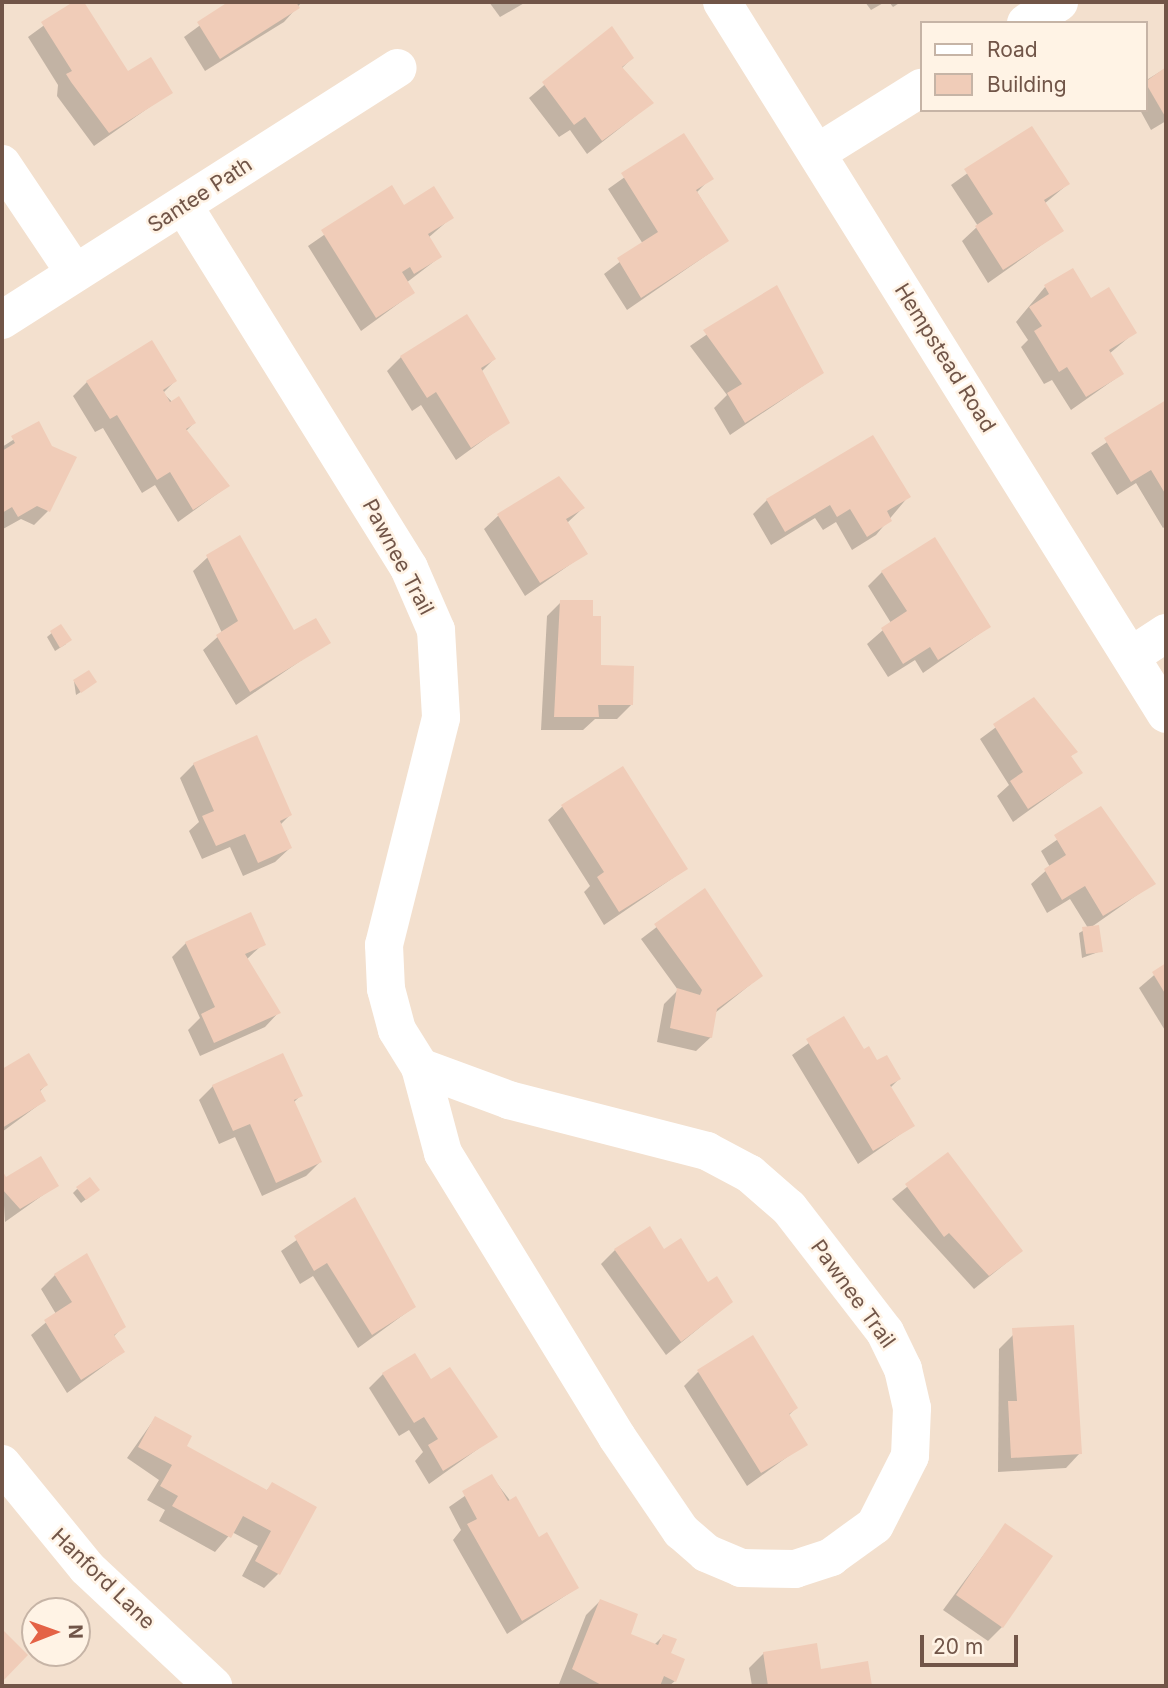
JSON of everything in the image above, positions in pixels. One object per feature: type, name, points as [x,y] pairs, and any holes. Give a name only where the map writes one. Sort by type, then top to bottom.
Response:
[{"type":"street","name":"Hempstead Road","points":[[722,2],[1166,714]]},
{"type":"street","points":[[1029,21],[1059,2]]},
{"type":"street","name":"Santee Path","points":[[2,320],[185,208],[398,68]]},
{"type":"street","points":[[817,153],[920,89]]},
{"type":"street","points":[[2,164],[75,273]]},
{"type":"street","name":"Pawnee Trail","points":[[185,208],[402,556],[436,630],[441,718],[384,945],[386,989],[397,1030],[420,1068],[443,1153],[681,1531],[706,1553],[760,1571],[831,1557],[874,1525],[910,1456],[912,1408],[904,1369],[885,1332],[789,1208],[750,1174],[707,1151],[509,1100],[420,1068]]},
{"type":"street","points":[[1131,656],[1166,634]]},
{"type":"street","name":"Hanford Lane","points":[[2,1464],[87,1568],[213,1686]]},
{"type":"shaded area","points":[[2,2],[1166,2],[1166,1686],[2,1686]]},
{"type":"building","points":[[73,2],[84,2],[128,71],[151,57],[173,93],[109,133],[66,74],[72,71],[41,22]]},
{"type":"building","points":[[228,2],[296,2],[300,8],[220,59],[197,22]]},
{"type":"building","points":[[612,26],[634,58],[622,67],[654,103],[602,141],[585,117],[574,125],[542,82]]},
{"type":"building","points":[[1166,67],[1166,118],[1147,85],[1147,81]]},
{"type":"building","points":[[1032,126],[1070,184],[1044,200],[1064,231],[1003,270],[975,226],[993,214],[964,169]]},
{"type":"building","points":[[684,133],[714,179],[696,190],[729,241],[641,298],[617,258],[658,232],[621,173]]},
{"type":"building","points":[[392,185],[404,205],[434,186],[454,218],[428,234],[442,257],[414,274],[410,267],[402,272],[415,293],[376,318],[321,230]]},
{"type":"building","points":[[1073,268],[1091,298],[1109,287],[1137,333],[1109,350],[1124,374],[1086,397],[1067,367],[1059,372],[1034,331],[1042,326],[1029,307],[1049,294],[1044,285]]},
{"type":"building","points":[[777,285],[824,373],[745,423],[727,393],[742,384],[703,330]]},
{"type":"building","points":[[467,314],[496,359],[481,368],[510,423],[471,448],[436,392],[427,398],[400,356]]},
{"type":"building","points":[[152,340],[177,381],[163,390],[170,402],[179,396],[196,423],[186,429],[230,486],[193,510],[170,472],[157,480],[117,415],[110,419],[86,381]]},
{"type":"building","points":[[1166,400],[1166,495],[1151,470],[1131,482],[1104,438]]},
{"type":"building","points":[[39,421],[52,446],[77,457],[50,512],[37,506],[18,517],[12,507],[2,513],[2,451],[15,443],[11,436]]},
{"type":"building","points":[[873,435],[911,497],[887,511],[892,521],[867,537],[850,509],[837,517],[830,505],[785,532],[766,499]]},
{"type":"building","points":[[559,476],[585,508],[566,519],[588,554],[540,583],[497,514]]},
{"type":"building","points":[[240,535],[294,630],[316,618],[331,643],[250,692],[216,635],[238,621],[206,555]]},
{"type":"building","points":[[935,537],[991,627],[938,660],[930,647],[903,664],[881,628],[907,611],[881,571]]},
{"type":"building","points":[[560,600],[593,600],[593,616],[601,616],[601,665],[634,666],[633,705],[598,705],[599,717],[554,717]]},
{"type":"building","points":[[61,624],[72,640],[60,648],[50,631]]},
{"type":"building","points":[[89,670],[97,682],[81,693],[73,680]]},
{"type":"building","points":[[1034,697],[1078,752],[1071,756],[1083,773],[1028,809],[1010,781],[1023,772],[993,724]]},
{"type":"building","points":[[257,735],[292,815],[280,821],[292,848],[258,863],[245,834],[216,846],[202,816],[214,811],[193,763]]},
{"type":"building","points":[[623,766],[688,869],[619,912],[597,877],[604,872],[561,805]]},
{"type":"building","points":[[1101,806],[1156,884],[1103,916],[1085,886],[1062,900],[1044,869],[1066,855],[1054,835]]},
{"type":"building","points":[[705,888],[763,976],[717,1009],[712,1038],[670,1028],[677,988],[700,995],[702,990],[654,924]]},
{"type":"building","points":[[251,912],[266,945],[245,954],[281,1013],[214,1043],[201,1014],[215,1007],[185,942]]},
{"type":"building","points":[[1099,925],[1103,952],[1086,954],[1082,927]]},
{"type":"building","points":[[1166,963],[1166,995],[1152,972]]},
{"type":"building","points":[[844,1016],[864,1049],[869,1046],[877,1060],[887,1055],[901,1079],[890,1085],[915,1126],[873,1151],[806,1039]]},
{"type":"building","points":[[29,1053],[48,1085],[40,1090],[46,1101],[2,1128],[2,1069]]},
{"type":"building","points":[[283,1053],[303,1096],[294,1100],[322,1162],[276,1183],[250,1124],[233,1131],[212,1085]]},
{"type":"building","points":[[948,1152],[1023,1251],[989,1276],[949,1233],[944,1237],[905,1184]]},
{"type":"building","points":[[41,1156],[59,1186],[20,1209],[2,1189],[2,1170],[6,1177]]},
{"type":"building","points":[[90,1177],[100,1190],[86,1200],[76,1187]]},
{"type":"building","points":[[355,1197],[416,1307],[372,1335],[327,1263],[314,1271],[294,1236]]},
{"type":"building","points":[[650,1226],[664,1249],[681,1238],[708,1282],[717,1276],[733,1302],[681,1342],[614,1249]]},
{"type":"building","points":[[87,1253],[126,1327],[114,1335],[125,1352],[81,1380],[44,1320],[72,1302],[54,1274]]},
{"type":"building","points":[[1074,1325],[1082,1454],[1011,1458],[1008,1401],[1017,1401],[1012,1328]]},
{"type":"building","points":[[753,1335],[798,1408],[789,1414],[808,1445],[761,1473],[697,1370]]},
{"type":"building","points":[[415,1353],[431,1379],[450,1367],[498,1437],[443,1471],[428,1445],[438,1439],[424,1417],[414,1423],[382,1373]]},
{"type":"building","points":[[155,1416],[192,1436],[187,1446],[267,1490],[272,1482],[317,1507],[280,1575],[255,1561],[271,1531],[243,1516],[231,1538],[172,1506],[178,1496],[160,1486],[172,1465],[138,1447]]},
{"type":"building","points":[[492,1474],[508,1501],[516,1496],[539,1537],[547,1532],[579,1588],[522,1621],[467,1524],[477,1519],[462,1491]]},
{"type":"building","points":[[1005,1523],[1053,1556],[1003,1628],[956,1595]]},
{"type":"building","points":[[600,1599],[638,1614],[631,1634],[658,1645],[663,1634],[677,1639],[671,1653],[685,1659],[676,1682],[664,1676],[660,1686],[603,1686],[572,1669]]},
{"type":"building","points":[[2,1629],[21,1648],[21,1662],[2,1682]]},
{"type":"building","points":[[817,1643],[821,1669],[868,1661],[872,1686],[768,1686],[763,1652]]}]
